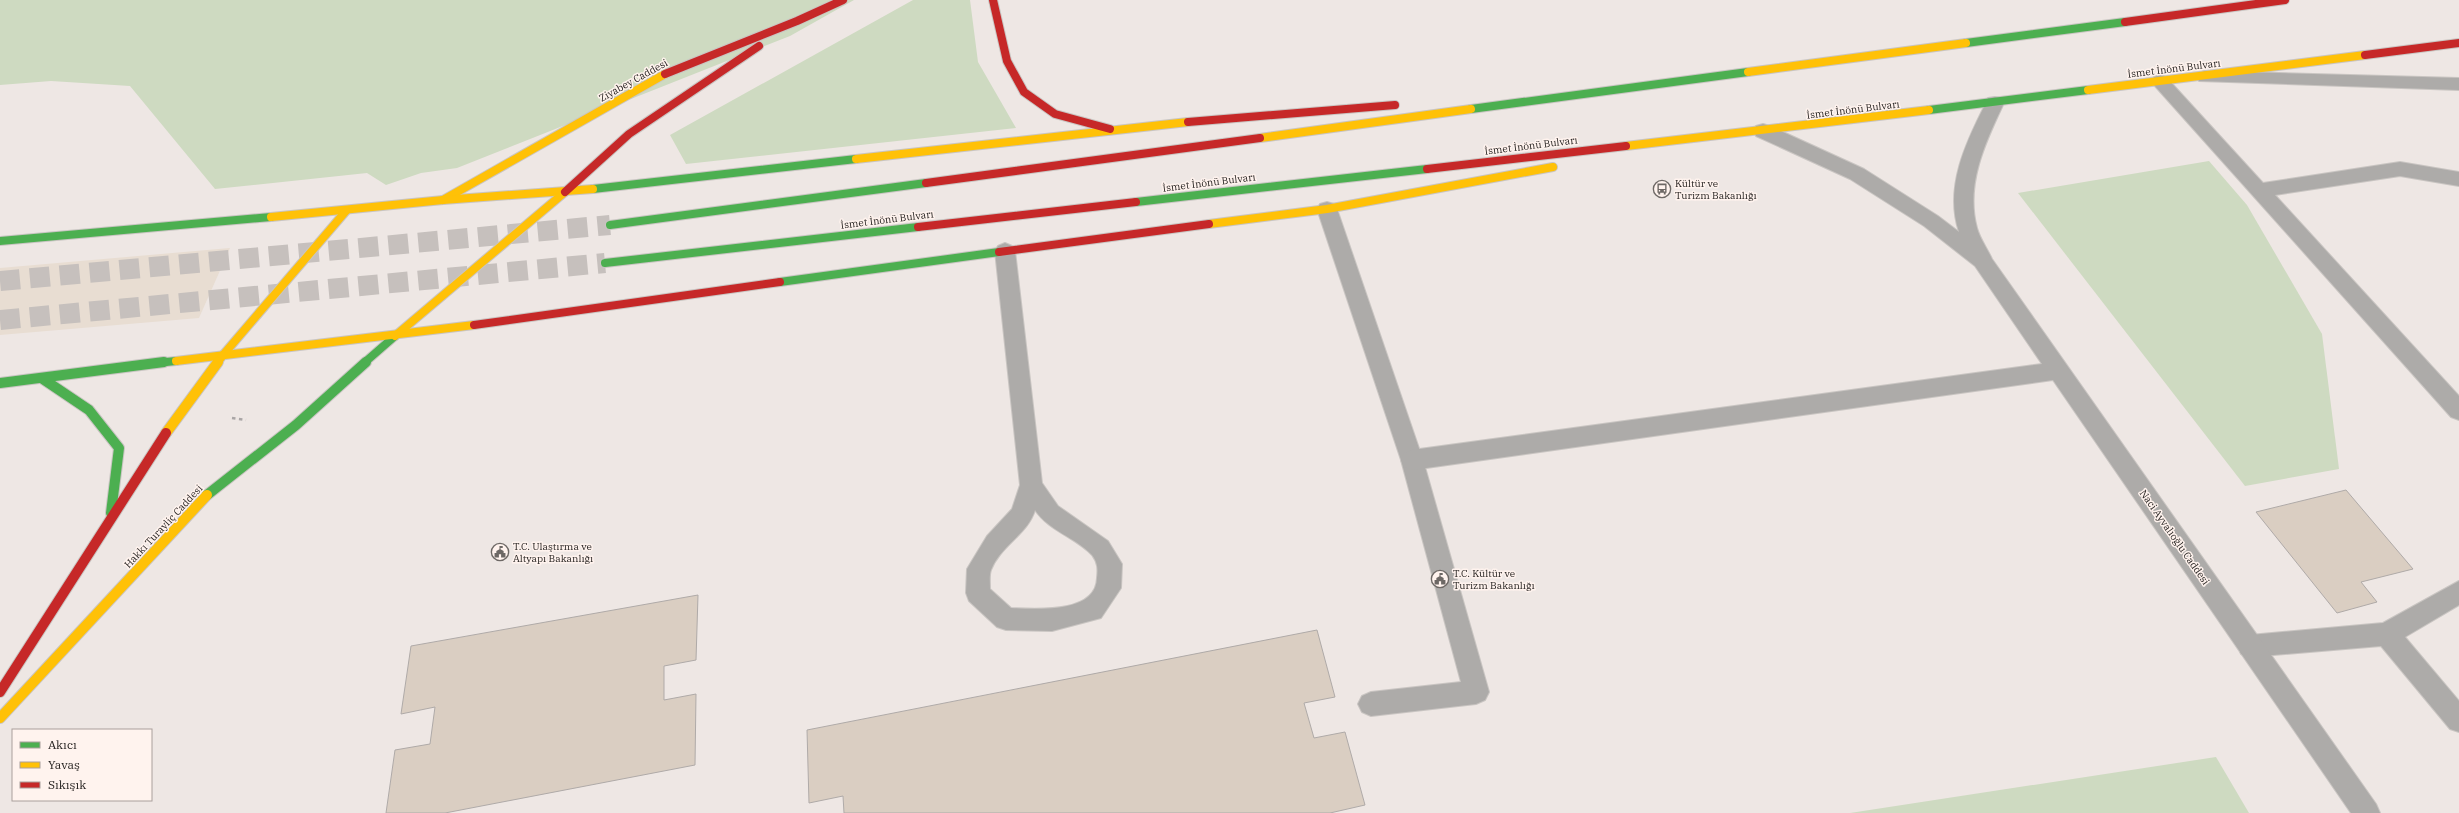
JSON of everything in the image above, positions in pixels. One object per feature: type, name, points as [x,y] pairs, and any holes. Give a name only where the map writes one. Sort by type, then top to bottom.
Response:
[{"type":"main road","name":"Ziyabey Caddesi","points":[[443,200],[668,72],[797,21],[842,0]]},
{"type":"main road","points":[[993,0],[1007,60],[1024,92],[1055,114],[1110,129]]},
{"type":"main road","points":[[610,225],[1665,82],[2285,0]]},
{"type":"main road","name":"Hakkı Turayliç Caddesi","points":[[0,718],[209,492],[296,425],[395,336],[565,192],[629,134],[797,21]]},
{"type":"main road","name":"İsmet İnönü Bulvarı","points":[[605,262],[1995,103],[2192,76],[2459,43]]},
{"type":"main road","points":[[1474,98],[1665,82]]},
{"type":"main road","points":[[0,241],[346,211],[443,200],[565,192],[628,186],[1110,129],[1403,104]]},
{"type":"main road","points":[[1590,160],[1754,131]]},
{"type":"main road","points":[[0,383],[43,379],[223,355],[395,336],[1005,251],[1327,209],[1559,166]]},
{"type":"main road","points":[[0,692],[110,518],[181,410],[223,355],[346,211]]},
{"type":"main road","points":[[43,379],[89,410],[119,448],[110,518]]},
{"type":"street","points":[[2192,76],[2459,84]]},
{"type":"street","points":[[2160,81],[2261,190],[2459,411]]},
{"type":"street","name":"Naci Ayvalıoğlu Caddesi","points":[[1995,103],[1978,137],[1963,196],[1967,226],[1983,262],[2367,813]]},
{"type":"street","name":"Naci Ayvalıoğlu Caddesi","points":[[1754,131],[1857,174],[1931,221],[1983,262]]},
{"type":"street","points":[[2261,190],[2400,169],[2459,179]]},
{"type":"street","points":[[1327,209],[1412,460],[1476,692],[1371,704]]},
{"type":"street","points":[[1005,251],[1031,485],[1022,514],[995,543],[980,569],[978,593],[1006,619],[1052,620],[1092,610],[1109,588],[1110,564],[1100,548],[1050,513],[1031,485]]},
{"type":"street","points":[[1412,460],[2059,370]]},
{"type":"street","points":[[2250,646],[2387,634],[2459,592]]},
{"type":"street","points":[[2387,634],[2459,720]]},
{"type":"shaded area","points":[[230,248],[199,318],[0,335],[0,268]]},
{"type":"green space","points":[[0,0],[854,0],[790,36],[457,168],[421,173],[386,185],[367,173],[215,189],[130,86],[51,81],[0,85]]},
{"type":"green space","points":[[913,0],[970,0],[978,62],[1016,128],[686,164],[670,135]]},
{"type":"green space","points":[[2209,161],[2247,205],[2322,334],[2339,469],[2245,486],[2018,193]]},
{"type":"green space","points":[[2216,757],[2249,813],[1850,813]]},
{"type":"building","points":[[2346,490],[2413,569],[2361,582],[2377,602],[2337,613],[2256,512]]},
{"type":"building","points":[[698,595],[696,660],[664,666],[664,700],[696,694],[695,765],[445,813],[386,813],[395,750],[430,744],[435,707],[401,714],[411,646]]},
{"type":"building","points":[[1317,630],[1335,697],[1304,703],[1314,738],[1345,732],[1365,805],[1330,813],[844,813],[843,796],[809,803],[807,730]]},
{"type":"tunnel","points":[[0,281],[610,225]]},
{"type":"tunnel","points":[[0,320],[605,263]]},
{"type":"traffic: fast","points":[[1966,43],[2125,22]]},
{"type":"traffic: fast","points":[[1471,109],[1748,72]]},
{"type":"traffic: fast","points":[[1929,110],[2088,90]]},
{"type":"traffic: fast","points":[[593,189],[856,159]]},
{"type":"traffic: fast","points":[[1136,202],[1427,169]]},
{"type":"traffic: fast","points":[[610,225],[926,183]]},
{"type":"traffic: fast","points":[[0,241],[271,217]]},
{"type":"traffic: fast","points":[[605,263],[918,227]]},
{"type":"traffic: fast","points":[[780,282],[999,252]]},
{"type":"traffic: fast","points":[[207,495],[296,425],[395,336]]},
{"type":"traffic: fast","points":[[0,383],[176,361]]},
{"type":"traffic: fast","points":[[43,379],[89,410],[119,448],[111,513]]},
{"type":"traffic: slow","points":[[1748,72],[1966,43]]},
{"type":"traffic: slow","points":[[2088,90],[2365,55]]},
{"type":"traffic: slow","points":[[443,200],[665,74]]},
{"type":"traffic: slow","points":[[1260,138],[1471,109]]},
{"type":"traffic: slow","points":[[1626,146],[1929,110]]},
{"type":"traffic: slow","points":[[856,159],[1110,129],[1188,122]]},
{"type":"traffic: slow","points":[[1209,224],[1327,209],[1553,167]]},
{"type":"traffic: slow","points":[[271,217],[443,200],[593,189]]},
{"type":"traffic: slow","points":[[395,336],[565,192]]},
{"type":"traffic: slow","points":[[223,355],[346,211]]},
{"type":"traffic: slow","points":[[176,361],[474,325]]},
{"type":"traffic: slow","points":[[166,433],[223,355]]},
{"type":"traffic: slow","points":[[0,718],[207,495]]},
{"type":"traffic: jam","points":[[665,74],[797,21],[843,0]]},
{"type":"traffic: jam","points":[[993,0],[1007,61],[1024,92],[1055,114],[1110,129]]},
{"type":"traffic: jam","points":[[2125,22],[2285,0]]},
{"type":"traffic: jam","points":[[2365,55],[2459,43]]},
{"type":"traffic: jam","points":[[565,192],[629,134],[759,46]]},
{"type":"traffic: jam","points":[[1188,122],[1395,105]]},
{"type":"traffic: jam","points":[[926,183],[1260,138]]},
{"type":"traffic: jam","points":[[1427,169],[1626,146]]},
{"type":"traffic: jam","points":[[918,227],[1136,202]]},
{"type":"traffic: jam","points":[[999,252],[1209,224]]},
{"type":"traffic: jam","points":[[474,325],[780,282]]},
{"type":"traffic: jam","points":[[0,692],[166,433]]},
{"type":"place","name":"Kültür ve Turizm Bakanlığı","points":[[1662,189]]},
{"type":"place","name":"T.C. Ulaştırma ve Altyapı Bakanlığı","points":[[500,552]]},
{"type":"place","name":"T.C. Kültür ve Turizm Bakanlığı","points":[[1440,579]]}]
